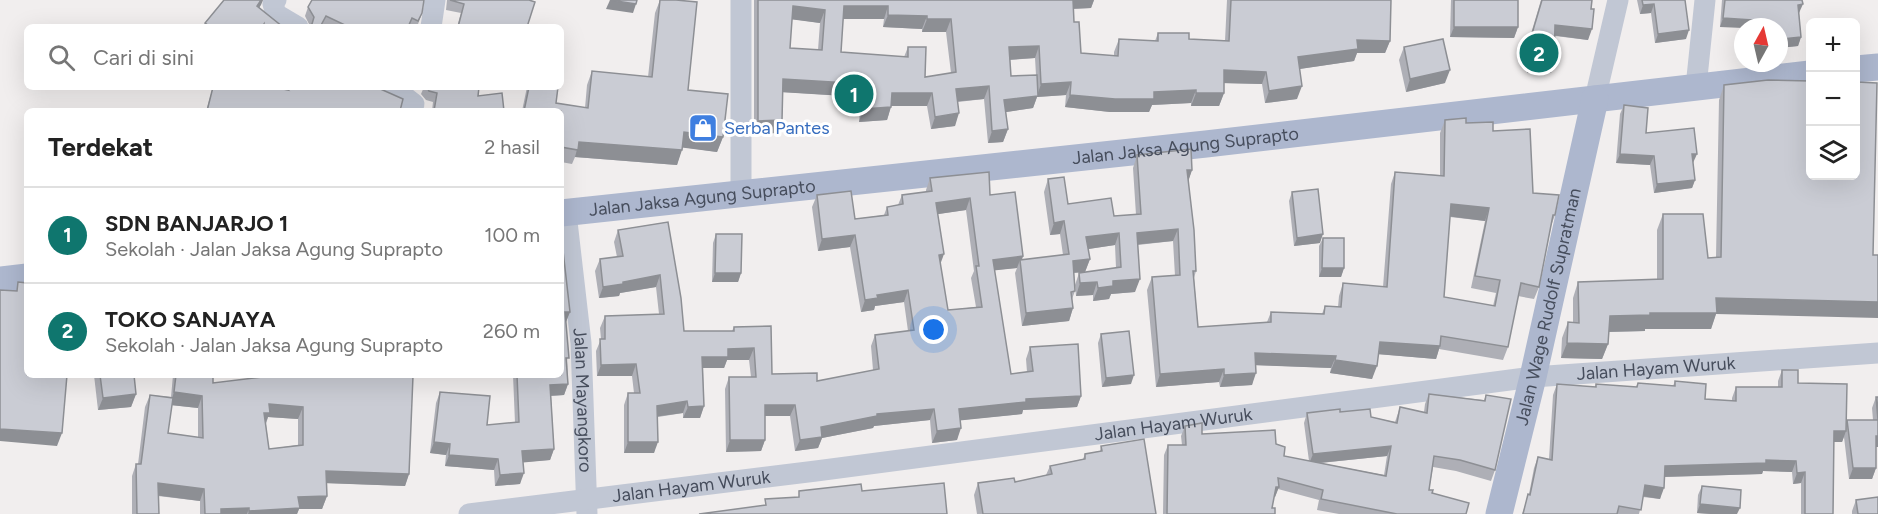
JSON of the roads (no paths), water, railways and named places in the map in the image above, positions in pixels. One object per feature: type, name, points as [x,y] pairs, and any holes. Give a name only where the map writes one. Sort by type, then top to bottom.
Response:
[{"type":"main road","points":[[1860,69],[1878,67]]},
{"type":"main road","name":"Jalan Jaksa Agung Suprapto","points":[[564,213],[1294,134],[1806,74]]},
{"type":"main road","name":"Jalan Wage Rudolf Supratman","points":[[1499,514],[1533,377],[1595,99]]},
{"type":"main road","points":[[0,280],[24,277]]},
{"type":"street","points":[[276,0],[273,4],[276,14],[293,24]]},
{"type":"street","points":[[431,24],[435,0]]},
{"type":"street","points":[[741,0],[741,195]]},
{"type":"street","points":[[1595,99],[1618,0]]},
{"type":"street","points":[[1696,87],[1705,0]]},
{"type":"street","points":[[388,90],[415,100]]},
{"type":"street","name":"Jalan Mayangkoro","points":[[564,213],[581,343],[587,507]]},
{"type":"street","name":"Jalan Hayam Wuruk","points":[[469,514],[587,507],[1533,377],[1878,353]]},
{"type":"place","name":"TOKO SANJAYA","points":[[1539,53]]},
{"type":"place","name":"SDN BANJARJO 1","points":[[854,94]]},
{"type":"place","name":"Serba Pantes","points":[[703,128]]}]
